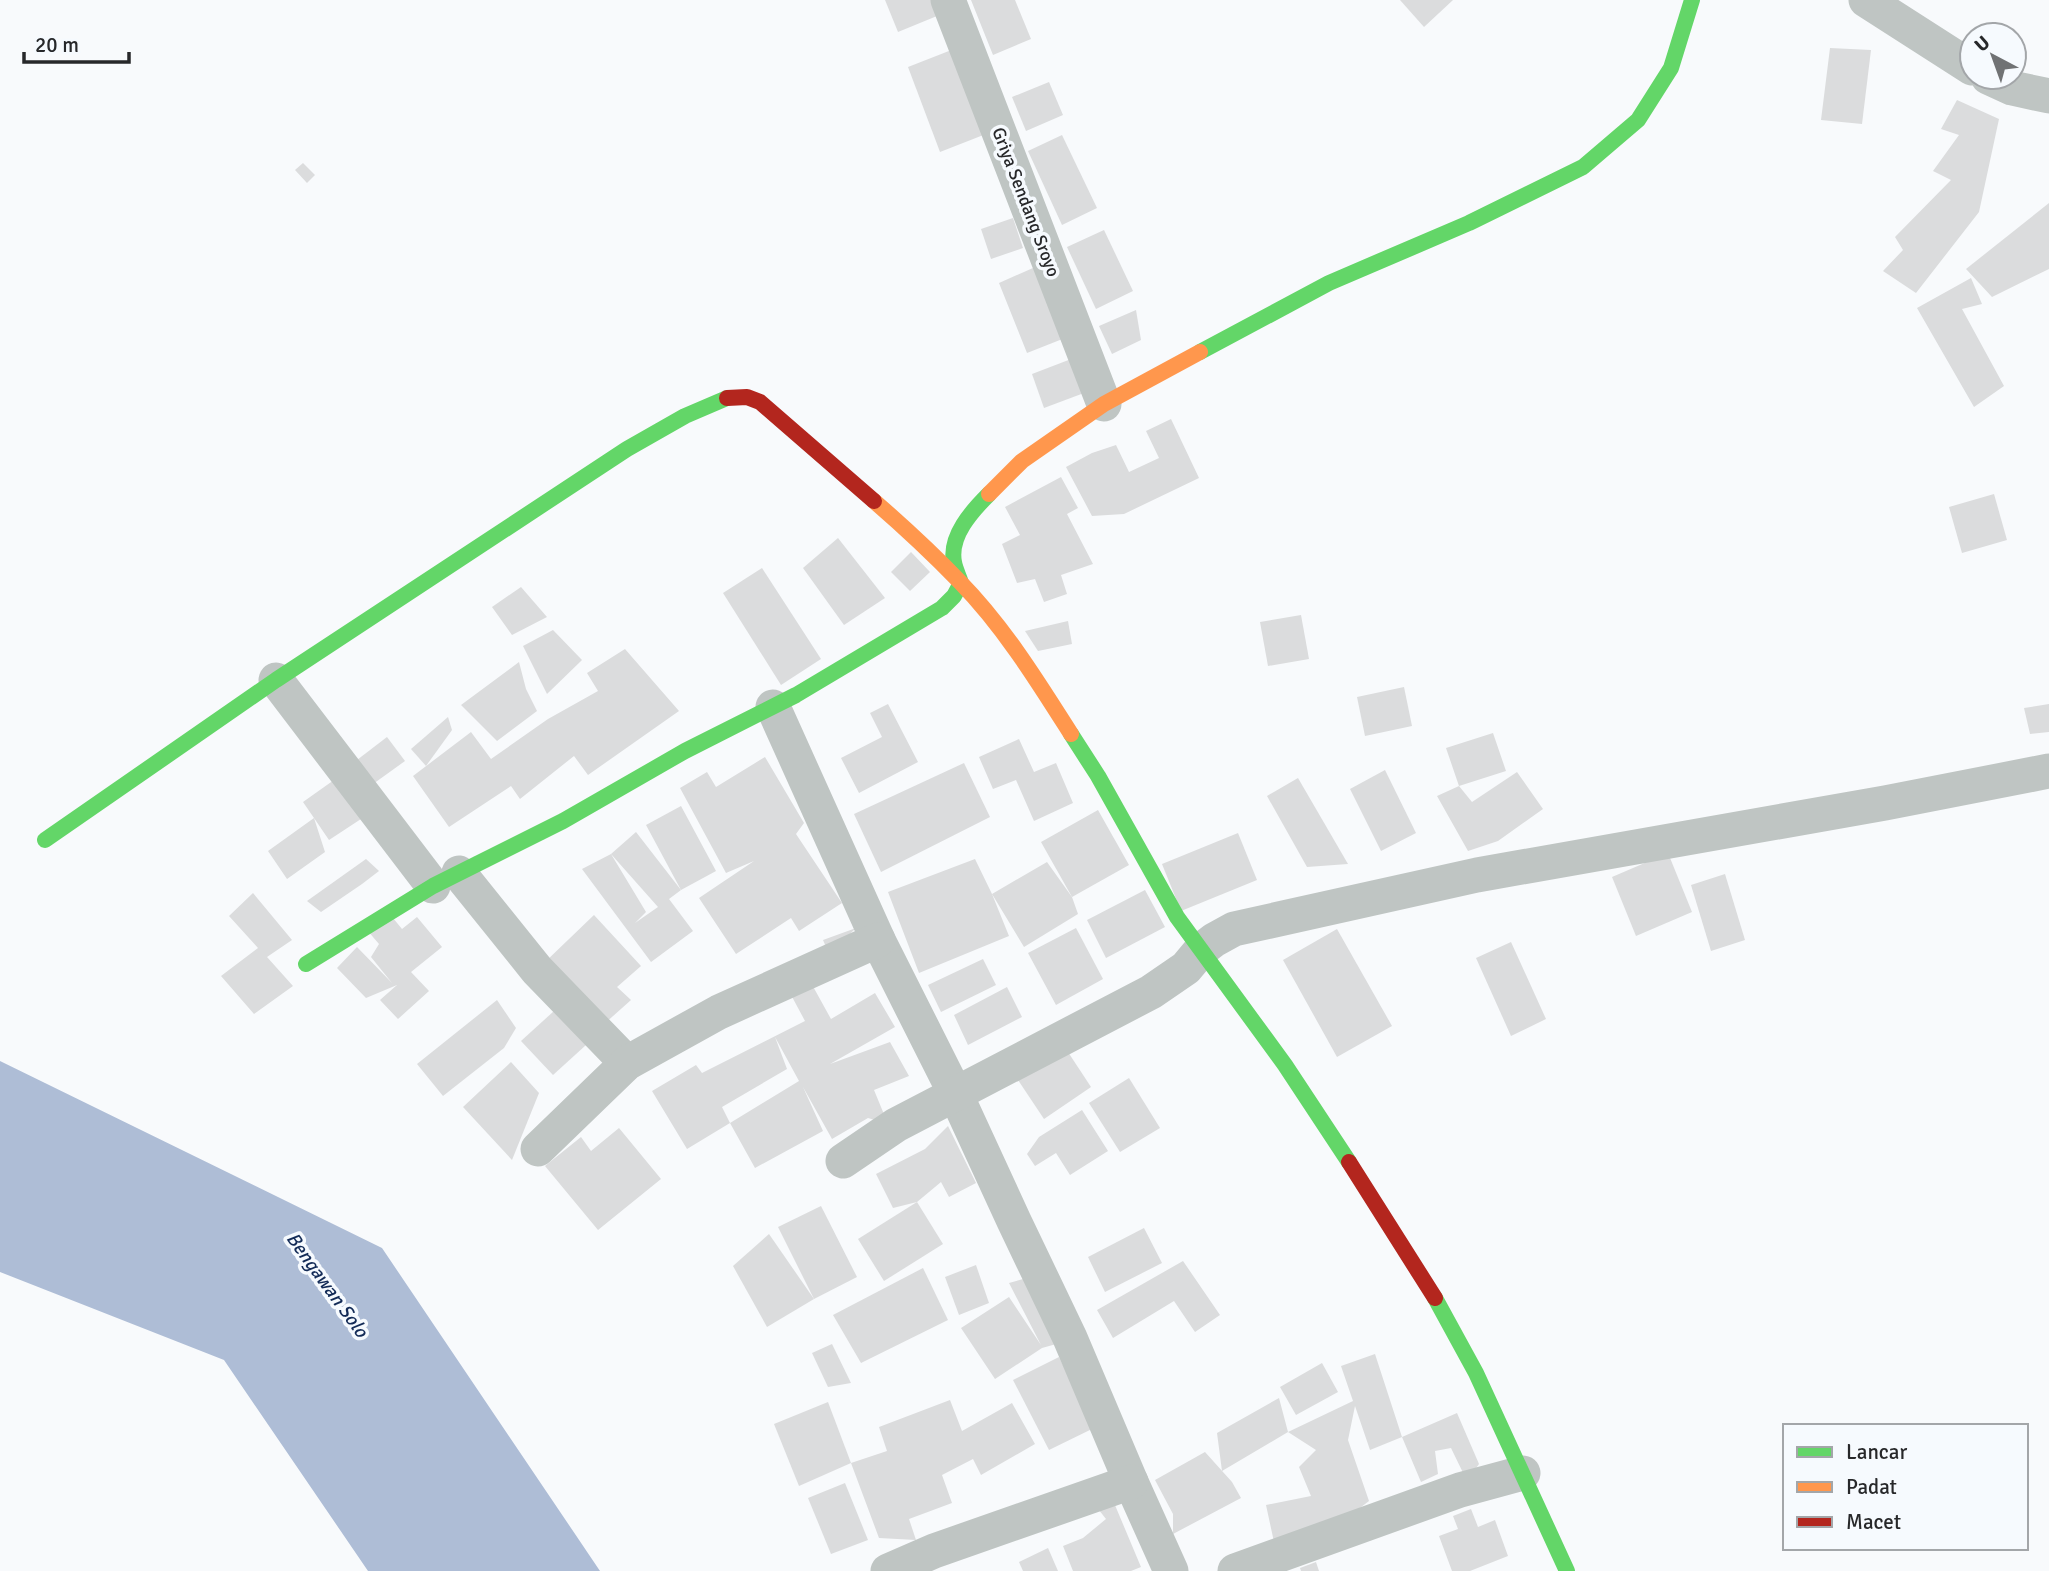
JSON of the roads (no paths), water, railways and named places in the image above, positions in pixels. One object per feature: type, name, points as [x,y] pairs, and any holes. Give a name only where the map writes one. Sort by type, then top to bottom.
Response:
[{"type":"street","name":"Griya Sendang Sroyo","points":[[948,0],[1104,404]]},
{"type":"street","points":[[306,964],[446,879],[563,821],[685,751],[774,707],[942,608],[954,596],[961,583],[953,560],[957,537],[973,510],[1022,461],[1104,404],[1329,283],[1469,223],[1583,167],[1609,148],[1638,120],[1653,98],[1671,68],[1692,0]]},
{"type":"street","points":[[1866,0],[1958,59]]},
{"type":"street","points":[[2026,91],[2049,96]]},
{"type":"street","points":[[45,840],[276,680],[627,449],[685,416],[730,397],[747,397],[760,402],[883,508],[961,583],[998,627],[1044,691],[1098,776],[1177,917],[1285,1065],[1424,1277],[1476,1373],[1567,1571]]},
{"type":"street","points":[[276,680],[446,879],[627,1063]]},
{"type":"street","points":[[774,707],[878,940],[956,1095],[1070,1338],[1171,1571]]},
{"type":"street","points":[[843,1161],[897,1125],[1151,992],[1186,968],[1201,950],[1214,940],[1234,929],[1477,875],[2049,771]]},
{"type":"street","points":[[538,1149],[627,1063],[719,1012],[878,940]]},
{"type":"street","points":[[1234,1571],[1460,1490],[1523,1473]]},
{"type":"street","points":[[888,1571],[934,1551],[1131,1482]]},
{"type":"water","name":"Bengawan Solo","points":[[0,1061],[382,1248],[600,1571],[368,1571],[224,1360],[0,1272]]}]
